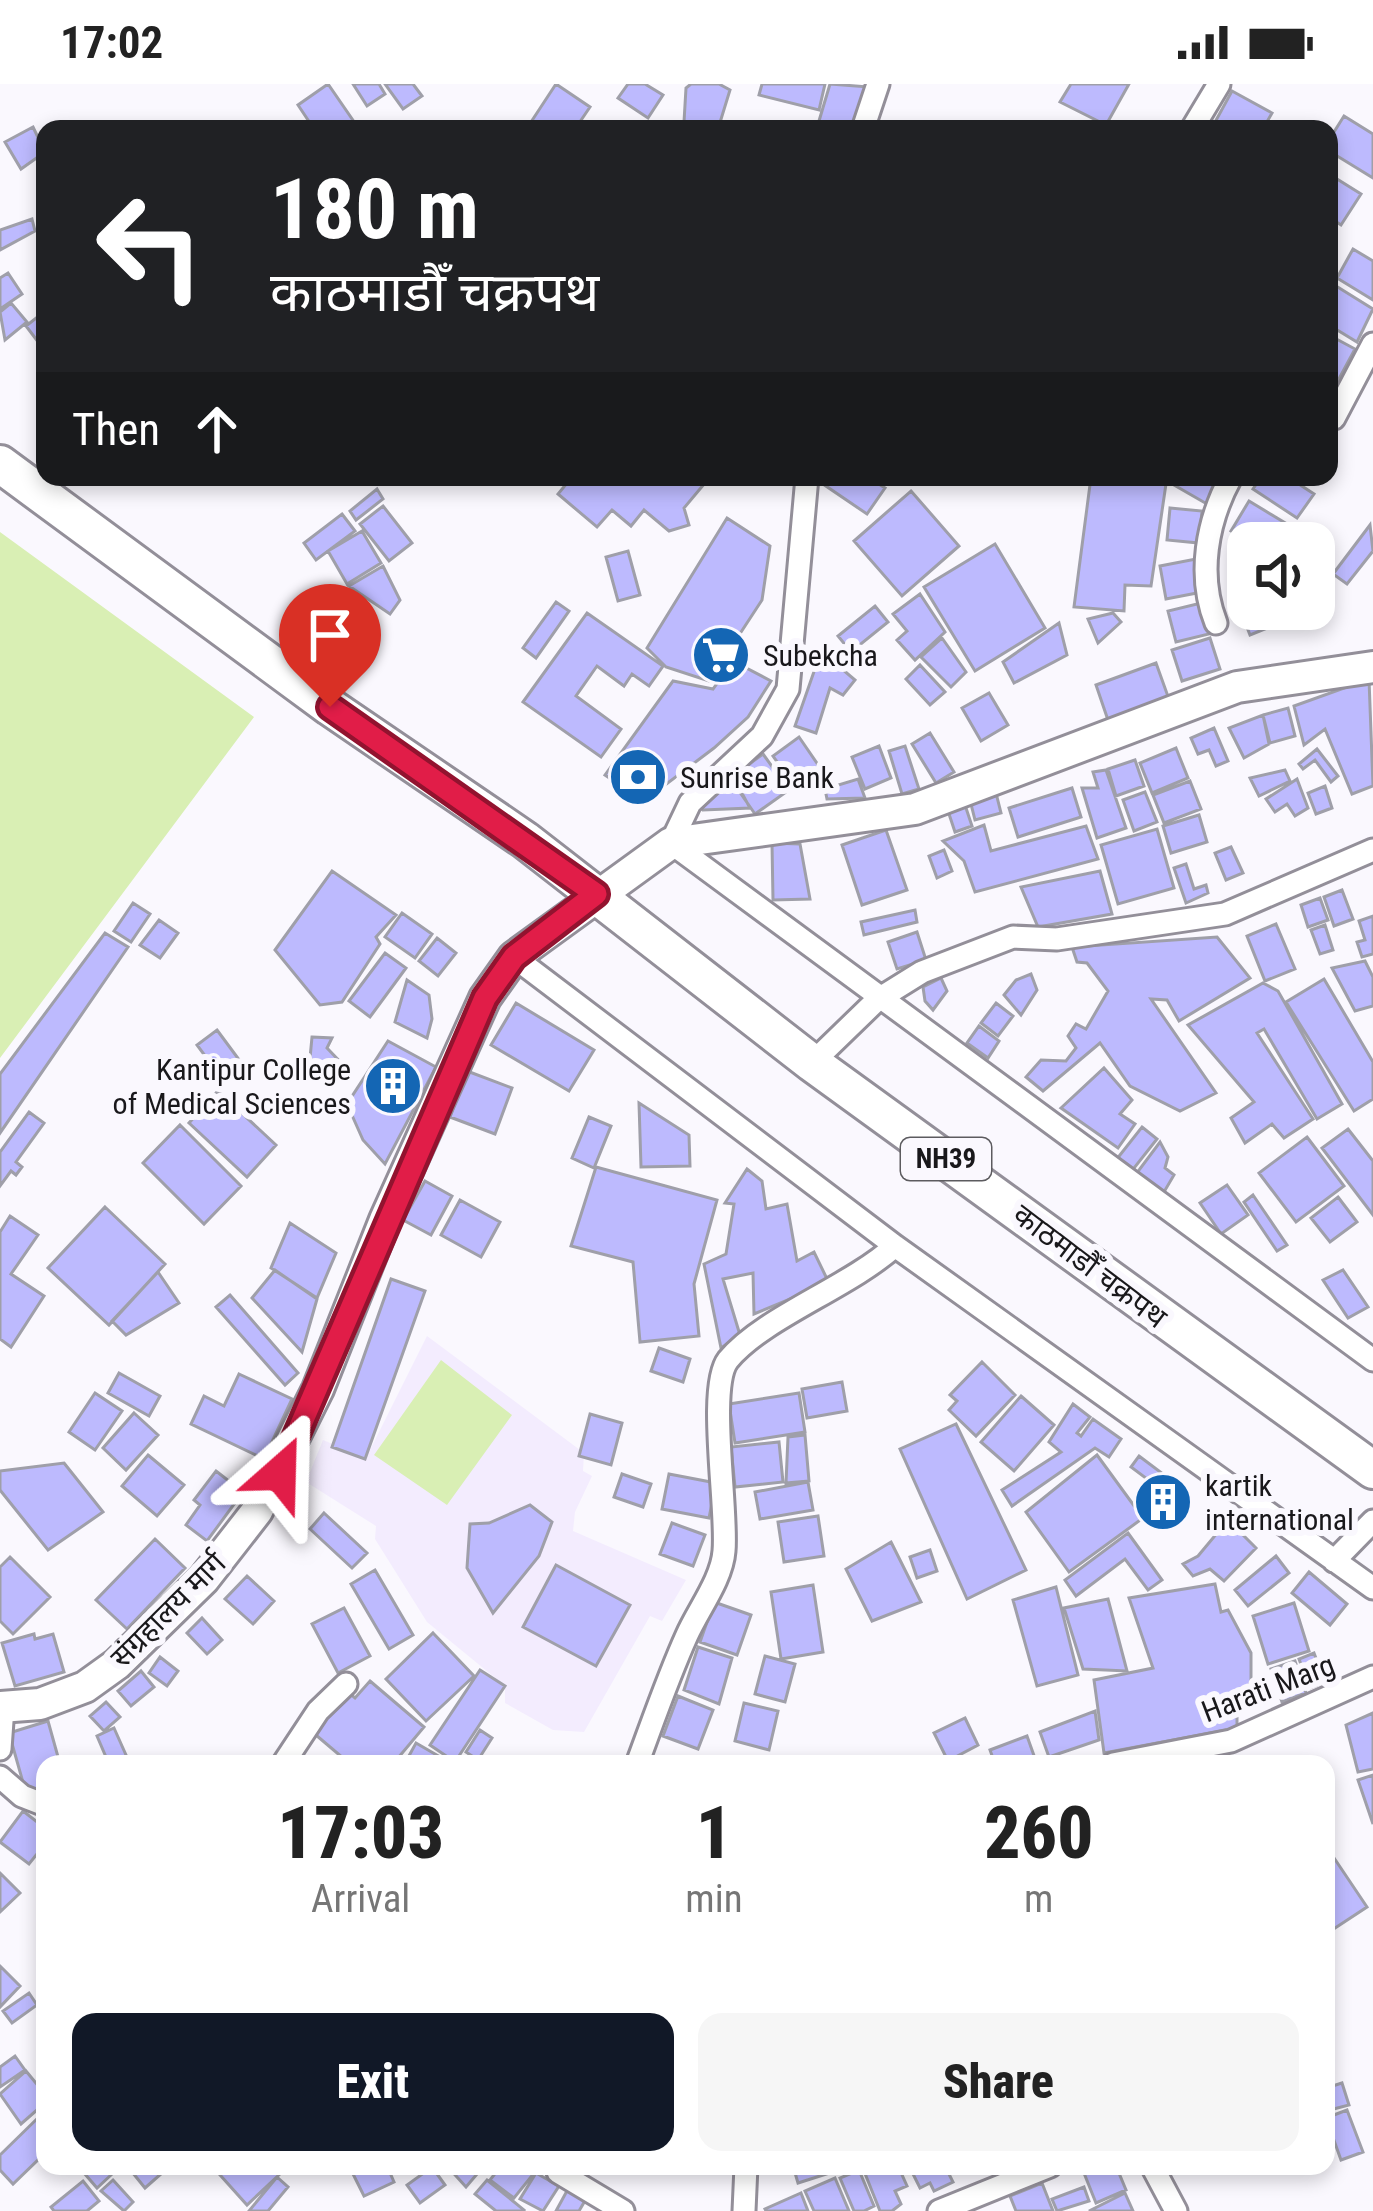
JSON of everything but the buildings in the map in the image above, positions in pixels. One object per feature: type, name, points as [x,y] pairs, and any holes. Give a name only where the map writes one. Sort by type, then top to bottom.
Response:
[{"type":"highway","name":"काठमाडाैँ चक्रपथ","points":[[0,464],[330,707],[525,840],[812,1063],[1373,1470]]},
{"type":"main road","points":[[671,843],[915,809],[1237,687],[1373,667]]},
{"type":"main road","name":"संग्रहालय मार्ग","points":[[2,1707],[40,1704],[85,1687],[117,1664],[204,1579],[257,1511],[318,1389],[393,1202],[485,998],[514,957],[671,843]]},
{"type":"street","points":[[865,120],[878,84]]},
{"type":"street","points":[[1197,120],[1219,84]]},
{"type":"street","points":[[1338,410],[1373,344]]},
{"type":"street","points":[[806,486],[788,689],[762,736],[690,802],[671,843],[878,1000],[1373,1360]]},
{"type":"street","points":[[1216,623],[1207,600],[1206,550],[1226,486]]},
{"type":"street","points":[[812,1063],[878,1000],[922,972],[1013,937],[1057,939],[1225,914],[1373,850]]},
{"type":"street","points":[[514,957],[895,1246],[1373,1588]]},
{"type":"street","points":[[640,1755],[685,1639],[724,1558],[726,1487],[719,1396],[725,1364],[751,1340],[866,1272],[895,1246]]},
{"type":"street","points":[[1334,1561],[1373,1522]]},
{"type":"street","name":"Harati Marg","points":[[1159,1755],[1231,1741],[1329,1701],[1373,1677]]},
{"type":"street","points":[[289,1755],[317,1711],[346,1684]]},
{"type":"street","points":[[0,1749],[2,1707]]},
{"type":"street","points":[[0,1777],[36,1801]]},
{"type":"street","points":[[563,2175],[623,2211]]},
{"type":"street","points":[[744,2211],[746,2175]]},
{"type":"street","points":[[939,2211],[1028,2175]]},
{"type":"street","points":[[1157,2175],[1177,2211]]},
{"type":"shaded area","points":[[427,1336],[584,1453],[583,1471],[592,1476],[575,1512],[573,1531],[686,1580],[662,1621],[650,1616],[584,1732],[553,1730],[505,1703],[505,1686],[427,1622],[375,1539],[376,1526],[306,1482],[323,1440],[366,1458]]},
{"type":"green space","points":[[0,532],[254,717],[0,1058]]},
{"type":"green space","points":[[441,1360],[512,1415],[447,1505],[374,1455]]},
{"type":"place","name":"Subekcha","points":[[721,655]]},
{"type":"place","name":"Sunrise Bank","points":[[638,777]]},
{"type":"place","name":"Kantipur College of Medical Sciences","points":[[393,1086]]},
{"type":"place","name":"kartik international","points":[[1163,1502]]},
{"type":"route","points":[[280,1473],[485,998],[514,957],[596,894],[330,707]]}]
